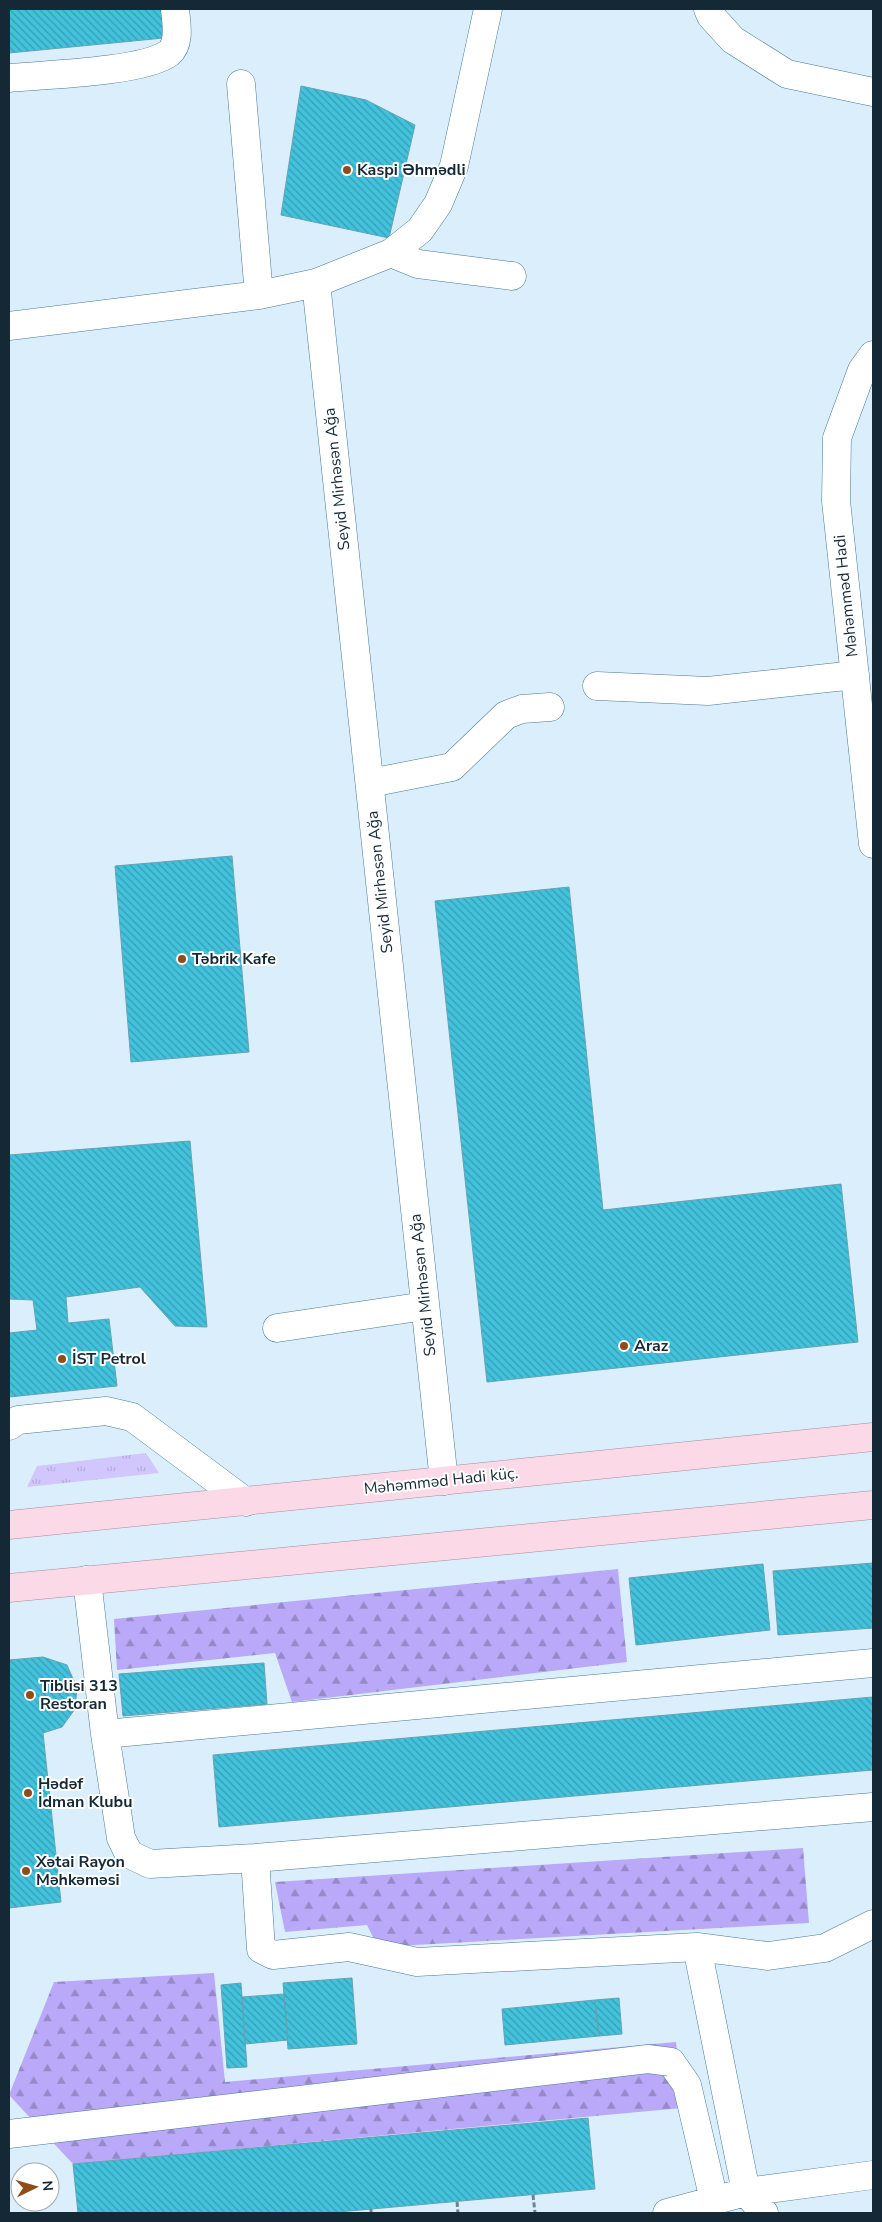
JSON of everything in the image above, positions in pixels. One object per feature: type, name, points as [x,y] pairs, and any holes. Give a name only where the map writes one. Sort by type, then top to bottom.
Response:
[{"type":"main road","name":"Məhəmməd Hadi küç.","points":[[9,1526],[873,1437]]},
{"type":"main road","points":[[9,1588],[873,1505]]},
{"type":"street","points":[[9,78],[104,70],[150,61],[170,52],[176,41],[175,9]]},
{"type":"street","points":[[9,326],[259,295],[316,283],[391,253],[420,230],[438,204],[454,166],[488,9]]},
{"type":"street","points":[[708,9],[711,16],[734,40],[787,74],[873,92]]},
{"type":"street","points":[[241,84],[259,295]]},
{"type":"street","points":[[391,253],[418,264],[512,276]]},
{"type":"street","name":"Seyid Mirhəsən Ağa","points":[[316,283],[444,1481]]},
{"type":"street","name":"Məhəmməd Hadi","points":[[873,355],[862,370],[837,438],[836,501],[873,844]]},
{"type":"street","points":[[597,686],[708,691],[855,676]]},
{"type":"street","points":[[370,783],[452,767],[506,715],[522,709],[550,707]]},
{"type":"street","points":[[276,1328],[425,1306]]},
{"type":"street","points":[[9,1426],[18,1420],[106,1411],[132,1417],[246,1502]]},
{"type":"street","points":[[87,1580],[105,1734],[121,1838],[128,1854],[150,1864],[255,1858],[873,1807]]},
{"type":"street","points":[[105,1734],[873,1663]]},
{"type":"street","points":[[255,1858],[261,1949],[273,1954],[349,1947],[416,1962],[697,1947],[768,1956],[825,1948],[873,1924]]},
{"type":"street","points":[[697,1947],[746,2192],[764,2213]]},
{"type":"street","points":[[9,2134],[648,2059],[671,2062],[687,2085],[714,2200]]},
{"type":"street","points":[[667,2213],[746,2192],[873,2175]]},
{"type":"path","points":[[533,2194],[535,2213]]},
{"type":"path","points":[[456,2202],[458,2213]]},
{"type":"green space","points":[[146,1453],[159,1473],[27,1487],[37,1466]]},
{"type":"green space","points":[[618,1569],[627,1662],[292,1702],[275,1653],[117,1670],[114,1619]]},
{"type":"green space","points":[[803,1848],[809,1923],[378,1947],[367,1925],[285,1932],[275,1882]]},
{"type":"green space","points":[[214,1973],[225,2082],[676,2042],[682,2108],[73,2164],[9,2095],[54,1982]]},
{"type":"building","points":[[9,9],[161,9],[164,38],[9,53]]},
{"type":"building","name":"Kaspi Əhmədli","points":[[301,86],[366,100],[415,125],[389,238],[281,215]]},
{"type":"building","name":"Təbrik Kafe","points":[[232,856],[249,1052],[131,1062],[115,866]]},
{"type":"building","points":[[569,887],[603,1210],[841,1184],[858,1342],[487,1382],[435,901]]},
{"type":"building","points":[[190,1141],[207,1327],[175,1326],[140,1287],[66,1297],[68,1323],[109,1319],[117,1386],[9,1397],[9,1333],[37,1330],[33,1300],[9,1299],[9,1155]]},
{"type":"building","points":[[873,1563],[873,1628],[778,1635],[773,1571]]},
{"type":"building","points":[[763,1564],[770,1630],[636,1645],[629,1578]]},
{"type":"building","points":[[43,1657],[67,1665],[77,1688],[75,1709],[62,1727],[43,1733],[61,1902],[9,1908],[9,1660]]},
{"type":"building","points":[[264,1663],[267,1704],[123,1716],[119,1674]]},
{"type":"building","points":[[873,1697],[873,1770],[219,1827],[213,1755]]},
{"type":"building","points":[[352,1978],[357,2044],[288,2049],[283,1983]]},
{"type":"building","points":[[241,1983],[247,2067],[227,2068],[221,1985]]},
{"type":"building","points":[[284,1994],[288,2040],[245,2044],[242,1997]]},
{"type":"building","points":[[619,1998],[622,2034],[599,2036],[595,2000]]},
{"type":"building","points":[[595,2000],[599,2036],[505,2045],[502,2009]]},
{"type":"building","points":[[588,2118],[595,2189],[327,2213],[78,2213],[73,2164]]},
{"type":"place","name":"Kaspi Əhmədli","points":[[347,170]]},
{"type":"place","name":"Təbrik Kafe","points":[[182,959]]},
{"type":"place","name":"Araz","points":[[624,1346]]},
{"type":"place","name":"İST Petrol","points":[[62,1359]]},
{"type":"place","name":"Tiblisi 313 Restoran","points":[[30,1695]]},
{"type":"place","name":"Hədəf İdman Klubu","points":[[28,1793]]},
{"type":"place","name":"Xətai Rayon Məhkəməsi","points":[[26,1871]]}]
